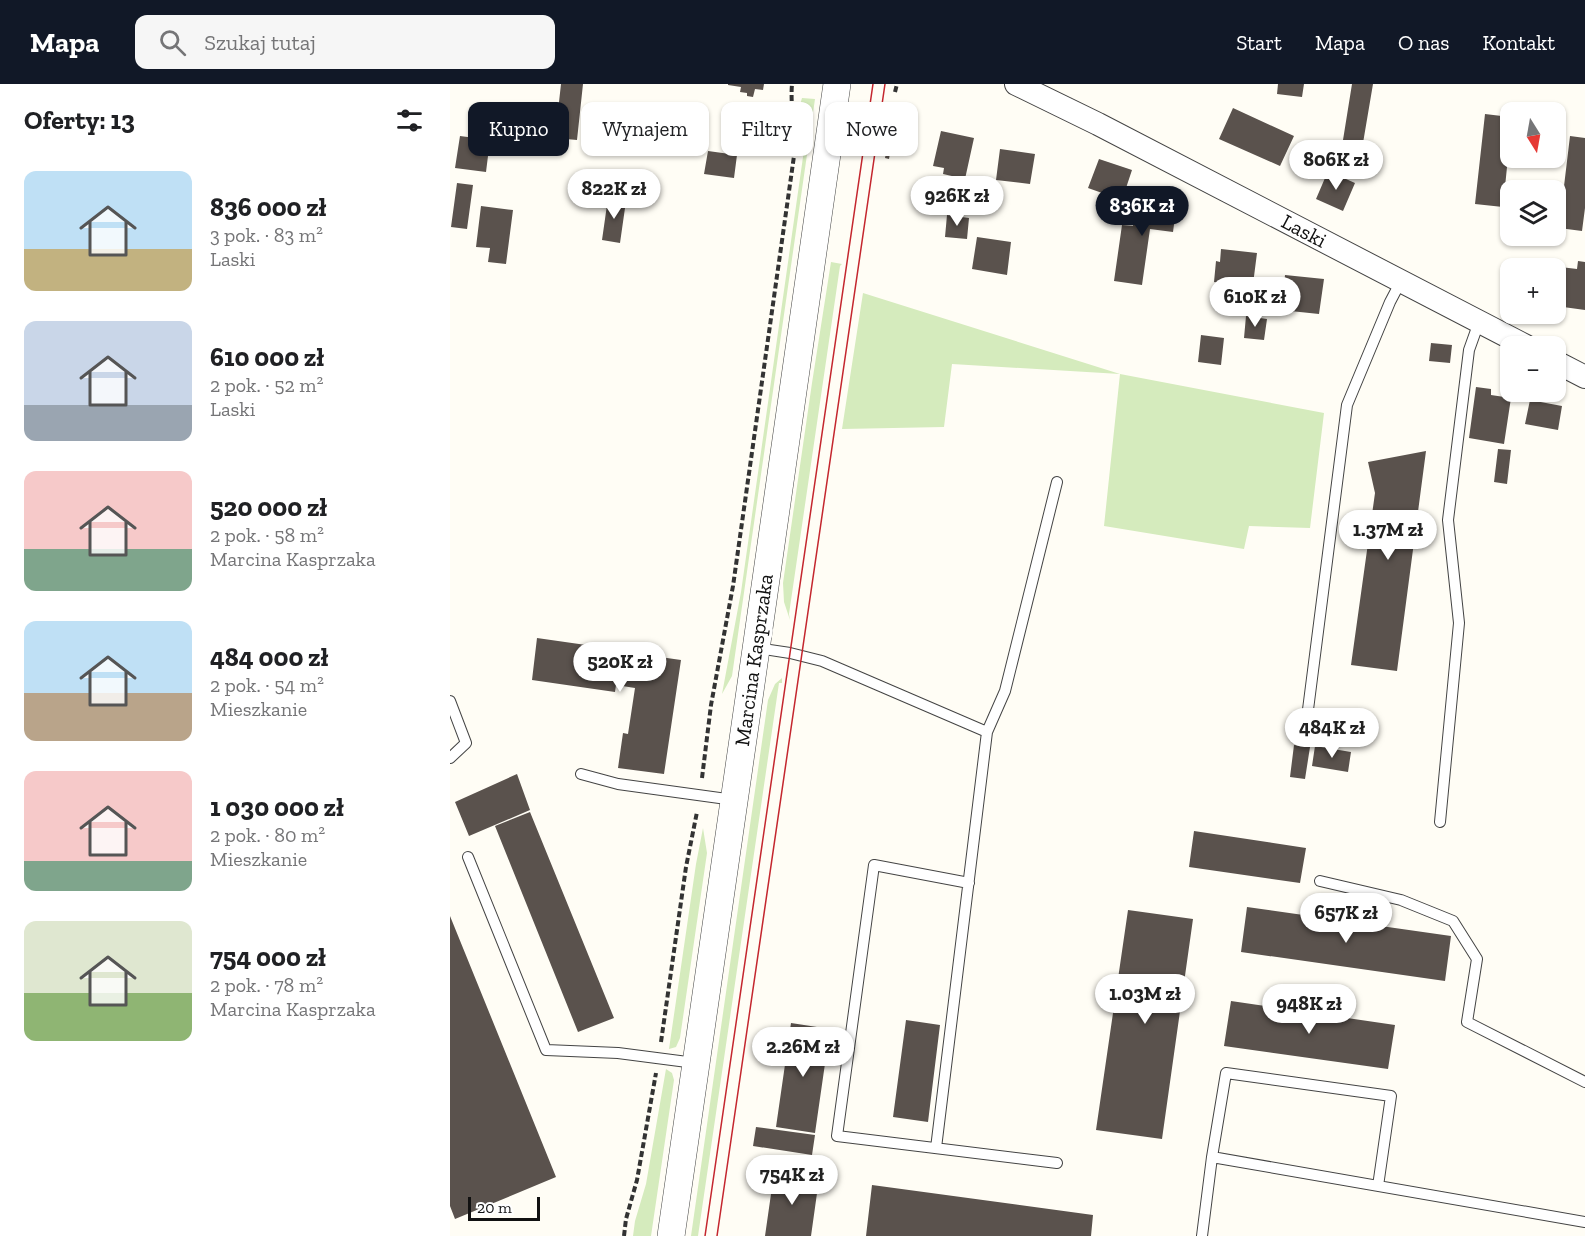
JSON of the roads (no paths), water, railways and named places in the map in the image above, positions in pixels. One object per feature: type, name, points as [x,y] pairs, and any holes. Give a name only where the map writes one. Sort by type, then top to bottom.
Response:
[{"type":"street","name":"Marcina Kasprzaka","points":[[670,1236],[837,84]]},
{"type":"street","name":"Laski","points":[[1016,84],[1098,124],[1506,336]]},
{"type":"street","points":[[1566,367],[1585,377]]},
{"type":"lane","points":[[1305,733],[1347,405],[1401,281]]},
{"type":"lane","points":[[1440,822],[1459,623],[1448,520],[1469,350],[1479,322]]},
{"type":"lane","points":[[936,1148],[987,732],[1005,691],[1057,482]]},
{"type":"lane","points":[[756,648],[822,661],[987,732]]},
{"type":"lane","points":[[450,701],[466,743],[450,758]]},
{"type":"lane","points":[[581,774],[618,784],[734,800]]},
{"type":"lane","points":[[468,857],[546,1050],[618,1053],[696,1063]]},
{"type":"lane","points":[[969,882],[873,865],[837,1136],[1058,1163]]},
{"type":"lane","points":[[1320,881],[1401,900],[1453,921],[1477,959],[1467,1022],[1585,1082]]},
{"type":"lane","points":[[1202,1236],[1226,1072],[1391,1096],[1378,1186]]},
{"type":"lane","points":[[1212,1157],[1585,1222]]},
{"type":"tram line","points":[[705,1236],[873,84]]},
{"type":"tram line","points":[[717,1236],[885,84]]}]
